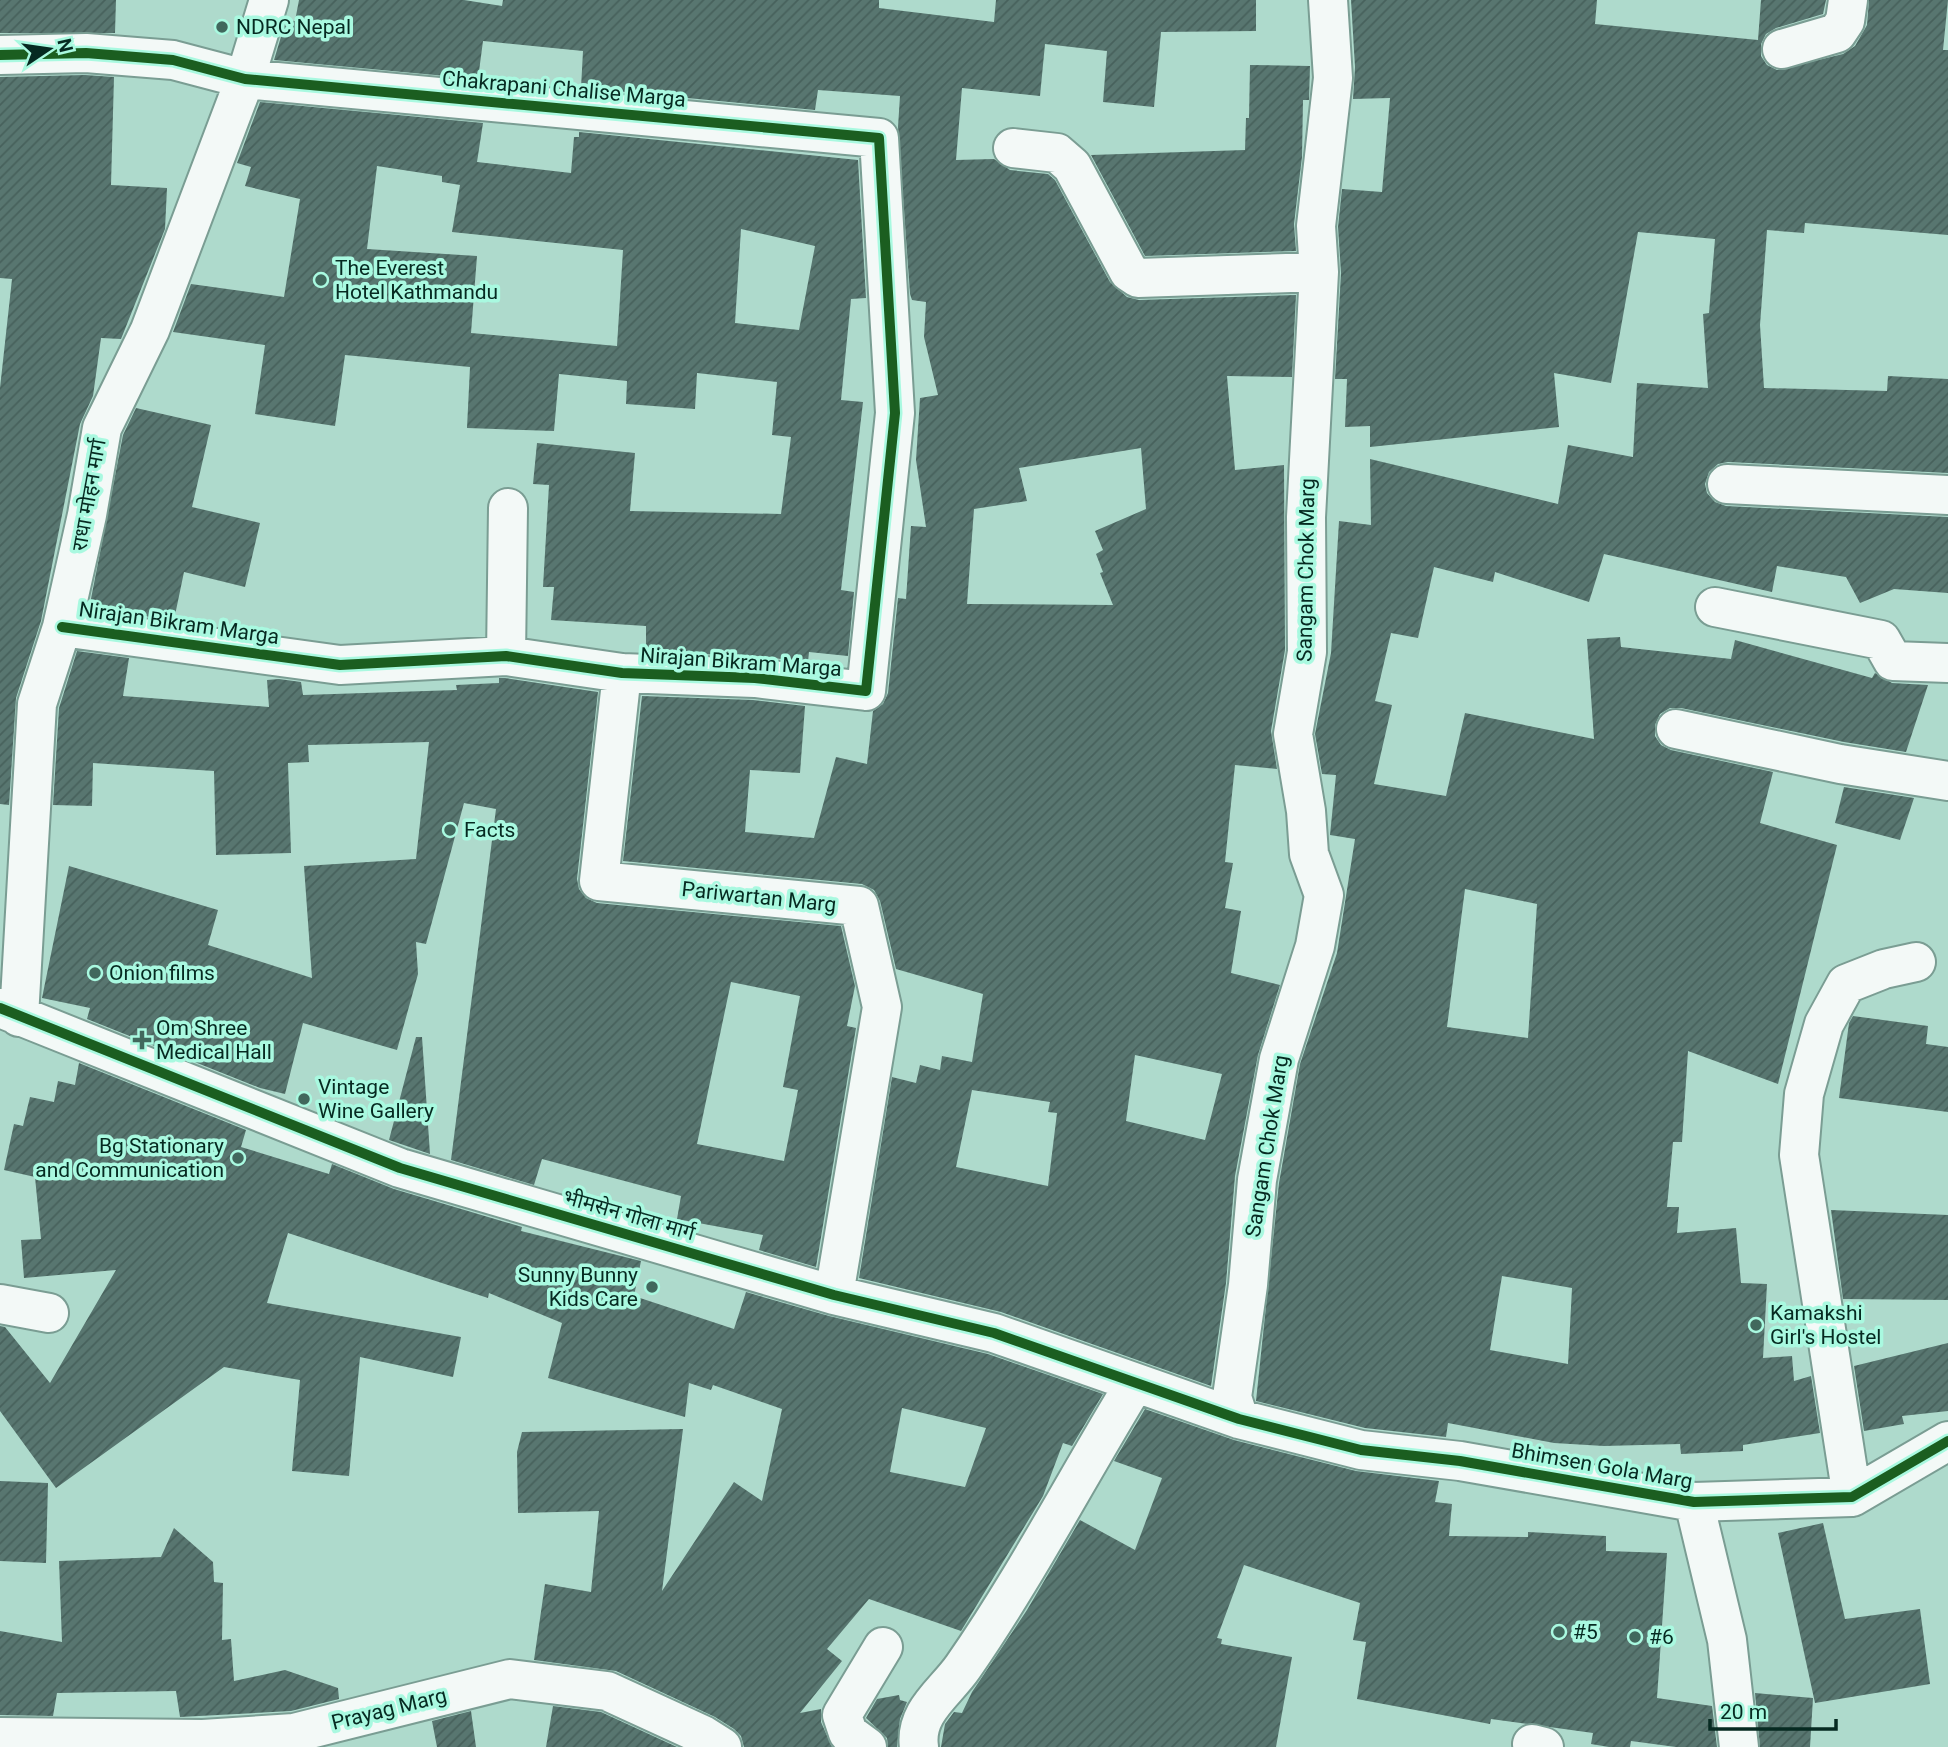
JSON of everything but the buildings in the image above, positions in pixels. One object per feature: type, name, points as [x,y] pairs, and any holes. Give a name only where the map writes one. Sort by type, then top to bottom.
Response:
[{"type":"street","name":"राधा मोहन मार्ग","points":[[9,1012],[37,704],[62,627],[88,515],[102,428],[150,330],[245,79],[269,0]]},
{"type":"street","name":"Sangam Chok Marg","points":[[1239,1419],[1232,1397],[1248,1285],[1257,1180],[1279,1059],[1315,946],[1324,895],[1309,854],[1306,811],[1293,734],[1307,652],[1306,517],[1319,272],[1316,226],[1333,78],[1328,0]]},
{"type":"street","points":[[1782,49],[1837,33],[1845,21],[1848,0]]},
{"type":"street","name":"Chakrapani Chalise Marga","points":[[0,55],[86,53],[173,60],[245,79],[879,138]]},
{"type":"street","name":"Nirajan Bikram Marga","points":[[62,627],[340,665],[506,656],[622,673],[755,678],[866,691],[895,413],[879,138]]},
{"type":"street","points":[[1013,148],[1057,153],[1072,166],[1129,272],[1138,278],[1319,272]]},
{"type":"street","points":[[1727,484],[1948,495]]},
{"type":"street","points":[[506,656],[508,508]]},
{"type":"street","points":[[1715,607],[1881,640],[1893,661],[1948,663]]},
{"type":"street","name":"Pariwartan Marg","points":[[622,673],[599,881],[859,906],[882,1007],[834,1295]]},
{"type":"street","points":[[1676,729],[1840,764],[1948,781]]},
{"type":"street","points":[[1852,1497],[1799,1155],[1804,1094],[1824,1024],[1846,984],[1884,969],[1916,962]]},
{"type":"street","name":"भीमसेन गोला मार्ग","points":[[9,1012],[400,1168],[834,1295],[993,1333],[1239,1419]]},
{"type":"street","points":[[0,1304],[49,1313]]},
{"type":"street","points":[[919,1747],[920,1718],[956,1676],[993,1624],[1135,1383]]},
{"type":"street","name":"Bhimsen Gola Marg","points":[[1239,1419],[1361,1450],[1460,1461],[1694,1502],[1852,1497],[1948,1441]]},
{"type":"street","points":[[1694,1502],[1727,1640],[1739,1747]]},
{"type":"street","points":[[867,1747],[848,1733],[842,1715],[883,1647]]},
{"type":"street","name":"Prayag Marg","points":[[0,1737],[154,1739],[294,1733],[510,1679],[607,1691],[703,1735],[723,1747]]},
{"type":"cycle path","points":[[0,55],[86,53],[173,60],[245,79],[879,138],[895,413],[866,691],[755,678],[622,673],[506,656],[340,665],[62,627]]},
{"type":"cycle path","points":[[0,1008],[400,1168],[834,1295],[994,1333],[1239,1419],[1361,1450],[1460,1461],[1694,1502],[1852,1497],[1948,1441]]},
{"type":"place","name":"NDRC Nepal","points":[[222,27]]},
{"type":"place","name":"The Everest Hotel Kathmandu","points":[[321,280]]},
{"type":"place","name":"Facts","points":[[450,830]]},
{"type":"place","name":"Onion films","points":[[95,973]]},
{"type":"place","name":"Om Shree Medical Hall","points":[[142,1040]]},
{"type":"place","name":"Vintage Wine Gallery","points":[[304,1099]]},
{"type":"place","name":"Bg Stationary and Communication","points":[[238,1158]]},
{"type":"place","name":"Sunny Bunny Kids Care","points":[[652,1287]]},
{"type":"place","name":"Kamakshi Girl's Hostel","points":[[1756,1325]]},
{"type":"place","name":"#5","points":[[1559,1632]]},
{"type":"place","name":"#6","points":[[1635,1637]]}]
